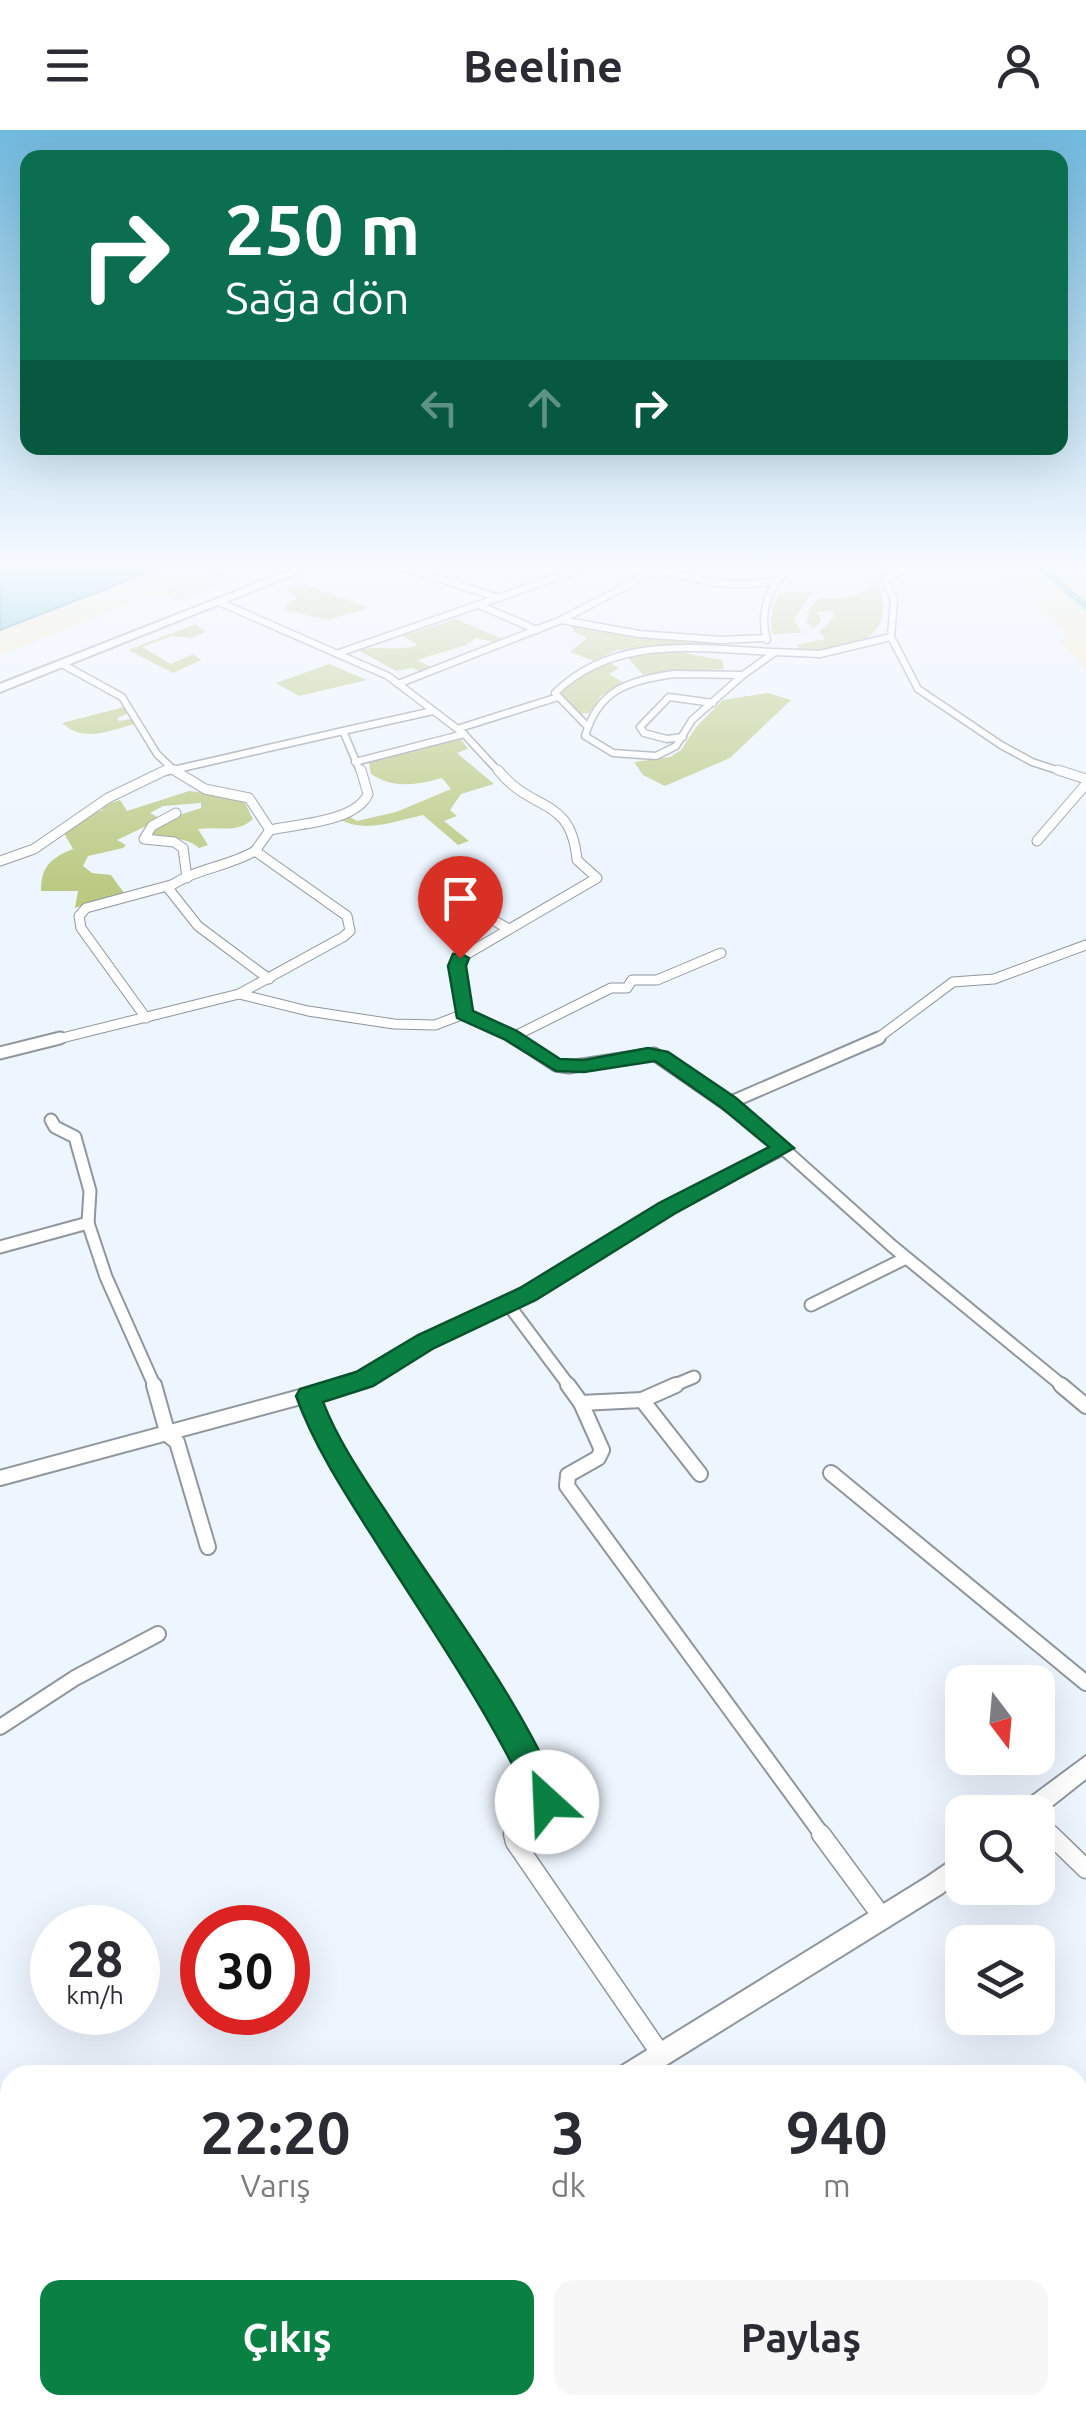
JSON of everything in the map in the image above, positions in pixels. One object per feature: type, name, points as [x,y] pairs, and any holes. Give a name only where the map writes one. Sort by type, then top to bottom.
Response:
[{"type":"highway","points":[[0,688],[45,671]]},
{"type":"street","points":[[76,671],[122,697],[170,768],[194,786],[248,798],[270,830]]},
{"type":"street","points":[[373,671],[398,684],[479,744],[512,787],[561,811],[576,833],[577,860],[596,878],[460,958],[457,966],[464,1014]]},
{"type":"street","points":[[398,684],[432,671]]},
{"type":"street","points":[[586,724],[555,693],[588,671]]},
{"type":"street","points":[[744,676],[656,674],[615,692],[586,724],[585,736],[600,748],[639,756],[668,752],[692,720],[751,671]]},
{"type":"street","points":[[908,671],[918,689],[938,706],[1032,762],[1086,781],[1037,842]]},
{"type":"street","points":[[355,762],[462,731],[558,697]]},
{"type":"street","points":[[683,737],[667,739],[644,733],[640,727],[669,698],[713,703]]},
{"type":"street","points":[[0,861],[34,849],[108,798],[170,768],[433,710]]},
{"type":"street","points":[[146,1018],[82,928],[78,916],[86,908],[230,865],[255,851],[270,830],[283,824],[352,811],[364,803],[368,794],[343,731]]},
{"type":"street","points":[[176,812],[152,826],[144,839],[174,842],[182,848],[188,878]]},
{"type":"street","points":[[0,1053],[239,994],[343,938],[350,924],[339,910],[255,851]]},
{"type":"street","points":[[171,884],[169,892],[198,926],[269,979]]},
{"type":"street","points":[[493,920],[507,928]]},
{"type":"street","points":[[729,1103],[878,1040],[953,982],[994,979],[1086,945]]},
{"type":"street","points":[[514,1037],[610,988],[627,988],[632,980],[656,980],[721,952]]},
{"type":"street","points":[[239,994],[268,1003],[412,1025],[438,1025],[464,1014],[514,1037],[544,1058],[569,1067],[654,1054],[729,1103],[906,1258],[1086,1406]]},
{"type":"street","points":[[52,1120],[56,1127],[75,1137],[90,1186],[93,1206],[88,1223],[106,1277],[154,1386],[168,1435],[177,1442],[208,1547]]},
{"type":"street","points":[[0,1478],[364,1379],[426,1342],[508,1304],[666,1208],[784,1148]]},
{"type":"street","points":[[0,1247],[88,1223]]},
{"type":"street","points":[[811,1305],[906,1258]]},
{"type":"street","points":[[508,1304],[581,1403],[602,1450],[598,1458],[568,1475],[567,1486],[883,1918]]},
{"type":"street","points":[[642,1400],[694,1376]]},
{"type":"street","points":[[309,1396],[319,1424],[518,1738],[545,1792],[547,1802],[542,1812],[518,1825],[513,1831],[515,1842],[662,2056]]},
{"type":"street","points":[[581,1403],[593,1408],[632,1397],[642,1400],[700,1474]]},
{"type":"street","points":[[831,1473],[1086,1682]]},
{"type":"street","points":[[0,1727],[75,1678],[158,1634]]},
{"type":"street","points":[[1049,1795],[1086,1766]]},
{"type":"street","points":[[1055,1839],[1086,1869]]},
{"type":"street","points":[[646,2065],[945,1876]]},
{"type":"green space","points":[[310,671],[345,671],[367,680],[299,696],[276,683]]},
{"type":"green space","points":[[590,671],[615,671],[609,674],[623,682],[601,696],[589,713],[577,714],[561,693],[563,686]]},
{"type":"green space","points":[[639,671],[702,671],[643,675]]},
{"type":"green space","points":[[768,693],[791,700],[730,758],[665,786],[643,775],[634,762],[670,757],[681,750],[696,727],[723,700]]},
{"type":"green space","points":[[124,707],[129,713],[117,718],[131,719],[135,724],[88,734],[62,723]]},
{"type":"green space","points":[[461,739],[468,749],[457,753],[494,784],[461,794],[450,810],[457,816],[444,821],[469,841],[458,845],[423,815],[366,826],[334,816],[345,814],[357,821],[396,812],[451,789],[442,778],[415,784],[388,782],[371,774],[369,763]]},
{"type":"green space","points":[[189,791],[243,799],[253,819],[234,828],[198,829],[208,845],[199,848],[182,840],[149,837],[148,833],[176,816],[201,808],[201,803],[163,806],[150,813],[161,819],[117,840],[126,845],[123,848],[88,856],[83,866],[92,873],[111,875],[124,893],[75,908],[78,891],[41,891],[49,864],[73,849],[64,833],[86,815],[120,800],[127,811]]},
{"type":"route","points":[[460,958],[457,966],[464,1014],[510,1035],[544,1058],[569,1067],[648,1054],[662,1056],[784,1148],[666,1208],[528,1294],[414,1348],[364,1379],[309,1396],[319,1424],[373,1514],[518,1738],[547,1802]]}]
